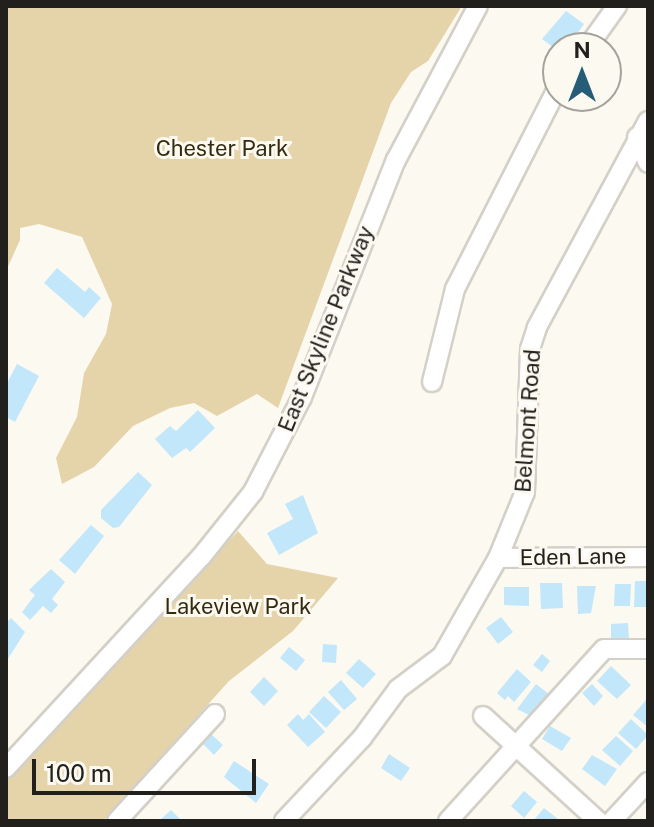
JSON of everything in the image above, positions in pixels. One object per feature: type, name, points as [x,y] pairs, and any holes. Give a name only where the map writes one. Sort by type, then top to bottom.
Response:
[{"type":"street","name":"East Skyline Parkway","points":[[6,768],[191,568],[253,492],[302,397],[396,160],[478,6]]},
{"type":"street","points":[[598,32],[617,6]]},
{"type":"street","points":[[432,382],[455,289],[545,112]]},
{"type":"street","name":"Belmont Road","points":[[284,821],[362,738],[398,689],[422,671],[458,635],[498,558],[525,492],[530,349],[537,327],[648,121]]},
{"type":"street","points":[[637,137],[648,163]]},
{"type":"street","name":"Eden Lane","points":[[498,558],[648,557]]},
{"type":"street","points":[[448,821],[604,649],[648,649]]},
{"type":"street","points":[[117,821],[215,714]]},
{"type":"street","points":[[483,716],[598,821]]},
{"type":"street","points":[[612,821],[648,782]]},
{"type":"green space","name":"Chester Park","points":[[6,6],[462,6],[428,61],[411,72],[391,103],[278,408],[257,394],[217,416],[194,403],[170,408],[133,426],[94,467],[62,484],[56,458],[77,417],[84,373],[106,334],[112,304],[82,237],[39,224],[20,228],[20,240],[6,271]]},
{"type":"green space","name":"Lakeview Park","points":[[238,531],[267,564],[338,578],[293,631],[229,681],[103,821],[6,821],[6,776]]},
{"type":"building","points":[[566,11],[584,24],[578,32],[548,32]]},
{"type":"building","points":[[57,268],[85,292],[89,287],[101,298],[84,318],[44,283]]},
{"type":"building","points":[[17,364],[39,376],[15,422],[6,417],[6,385]]},
{"type":"building","points":[[198,410],[215,428],[190,452],[186,448],[172,458],[155,439],[170,426],[176,431]]},
{"type":"building","points":[[138,472],[152,485],[119,527],[113,528],[101,518],[101,510]]},
{"type":"building","points":[[303,495],[318,533],[279,555],[267,533],[293,519],[285,504]]},
{"type":"building","points":[[91,525],[104,536],[75,574],[59,560]]},
{"type":"building","points":[[51,569],[65,582],[52,599],[58,605],[51,613],[43,606],[30,620],[22,612],[35,595],[29,590]]},
{"type":"building","points":[[635,581],[648,581],[648,607],[634,607]]},
{"type":"building","points":[[540,583],[562,583],[563,608],[541,609]]},
{"type":"building","points":[[615,584],[631,584],[630,606],[614,606]]},
{"type":"building","points":[[577,586],[596,586],[591,613],[578,614]]},
{"type":"building","points":[[504,587],[529,587],[529,606],[504,605]]},
{"type":"building","points":[[501,617],[513,632],[498,644],[486,628]]},
{"type":"building","points":[[11,618],[25,632],[6,662],[6,623]]},
{"type":"building","points":[[628,623],[629,639],[611,639],[611,624]]},
{"type":"building","points":[[323,644],[337,645],[336,663],[322,662]]},
{"type":"building","points":[[289,647],[305,660],[296,671],[280,658]]},
{"type":"building","points":[[542,654],[550,661],[542,672],[533,665]]},
{"type":"building","points":[[359,659],[376,674],[363,688],[346,673]]},
{"type":"building","points":[[611,666],[631,685],[617,699],[597,681]]},
{"type":"building","points":[[517,669],[531,682],[514,702],[508,696],[505,700],[497,693]]},
{"type":"building","points":[[264,677],[278,691],[264,706],[250,692]]},
{"type":"building","points":[[341,680],[357,699],[344,710],[328,692]]},
{"type":"building","points":[[536,684],[554,698],[537,719],[517,709]]},
{"type":"building","points":[[592,684],[603,696],[594,706],[582,693]]},
{"type":"building","points":[[324,696],[341,712],[326,728],[309,712]]},
{"type":"building","points":[[646,700],[648,702],[648,727],[633,715]]},
{"type":"building","points":[[298,714],[303,720],[309,714],[325,732],[308,747],[287,725]]},
{"type":"building","points":[[631,719],[648,735],[636,749],[618,733]]},
{"type":"building","points":[[550,726],[571,738],[562,751],[542,739]]},
{"type":"building","points":[[211,734],[223,745],[214,755],[202,743]]},
{"type":"building","points":[[616,736],[633,751],[620,766],[602,750]]},
{"type":"building","points":[[389,754],[410,768],[401,781],[381,768]]},
{"type":"building","points":[[592,755],[617,769],[605,786],[582,769]]},
{"type":"building","points":[[234,761],[269,784],[256,803],[224,777]]},
{"type":"building","points":[[524,791],[537,802],[524,818],[511,806]]},
{"type":"building","points":[[544,808],[558,819],[533,821]]},
{"type":"building","points":[[171,810],[182,821],[159,821]]}]
